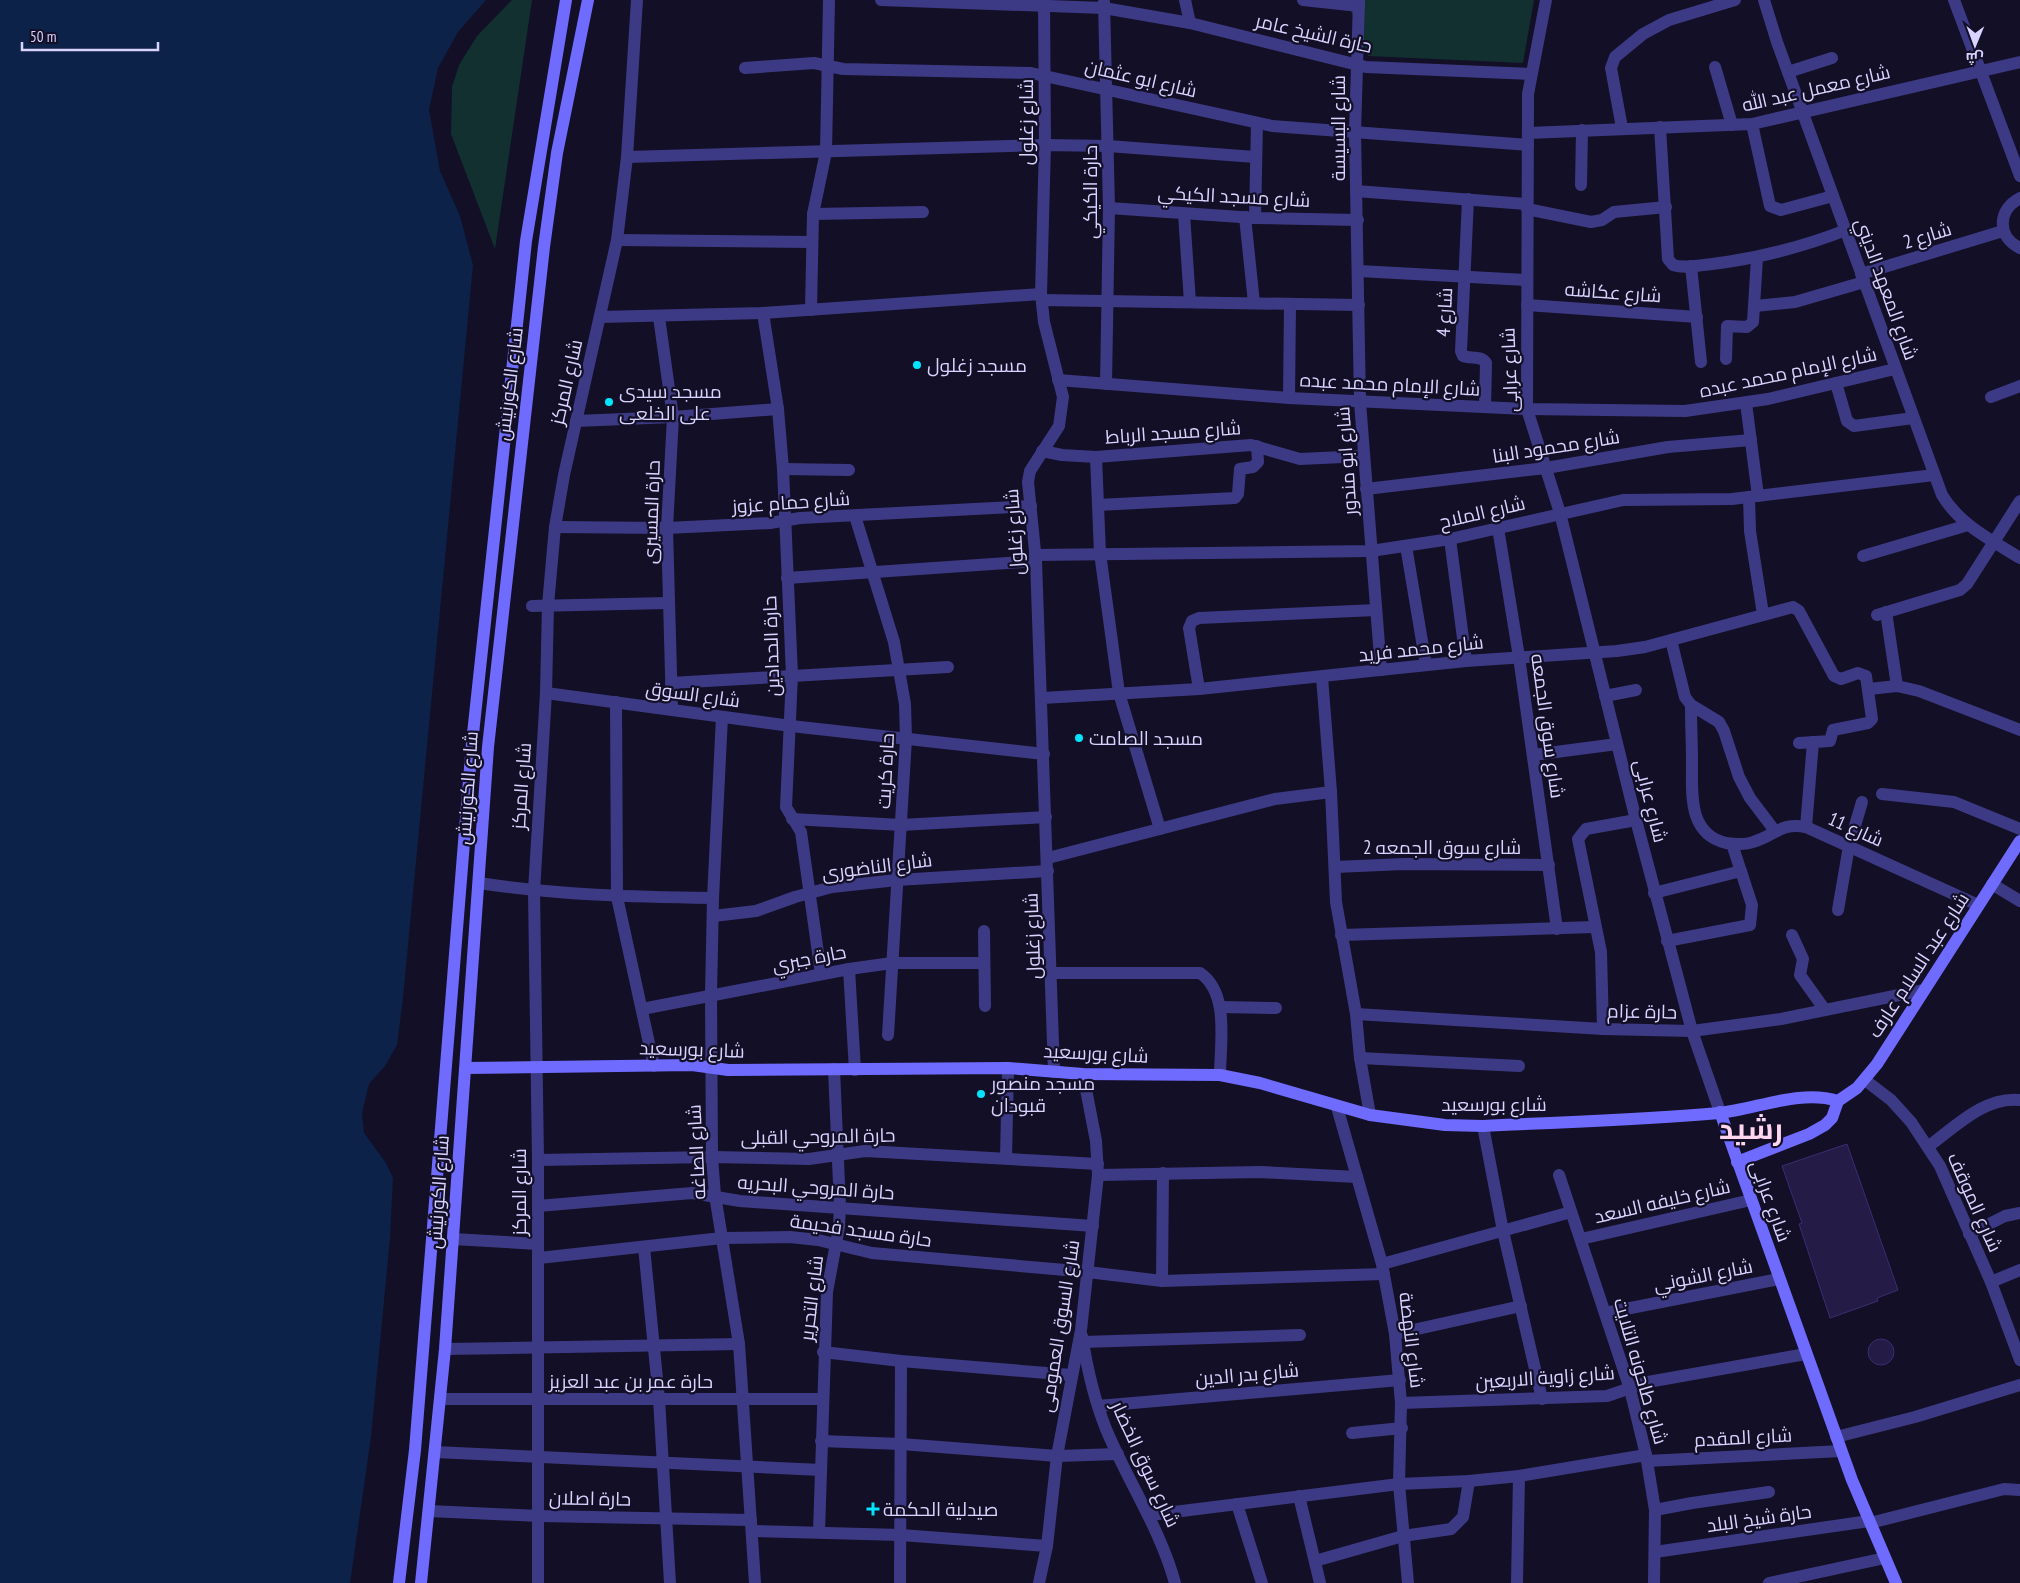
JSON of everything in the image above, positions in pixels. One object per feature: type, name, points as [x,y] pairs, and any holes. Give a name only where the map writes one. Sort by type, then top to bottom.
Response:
[{"type":"main road","name":"شارع الكورنيش","points":[[399,1583],[415,1450],[472,743],[506,417],[526,241],[566,0]]},
{"type":"main road","name":"شارع الكورنيش","points":[[421,1583],[441,1399],[490,727],[544,247],[557,153],[588,0]]},
{"type":"main road","name":"شارع عبد السلام عارف","points":[[1737,1162],[1818,1131],[1832,1118],[1838,1101],[1865,1080],[2020,841]]},
{"type":"main road","points":[[449,1030],[468,1031]]},
{"type":"main road","name":"شارع بورسعيد","points":[[466,1068],[654,1066],[697,1066],[724,1070],[1008,1068],[1083,1074],[1220,1075],[1260,1083],[1337,1107],[1370,1115],[1445,1125],[1483,1126],[1720,1112]]},
{"type":"main road","points":[[1720,1112],[1808,1097],[1823,1097],[1838,1101]]},
{"type":"main road","name":"شارع عرابى","points":[[1720,1112],[1841,1451],[1896,1583]]},
{"type":"street","name":"شارع المركز","points":[[538,1583],[539,1258],[534,891],[546,692],[548,606],[555,527],[576,421],[617,240],[627,157],[637,0]]},
{"type":"street","points":[[811,310],[813,214],[826,152],[829,0]]},
{"type":"street","name":"حارة الشيخ عامر","points":[[881,0],[1104,4],[1190,23],[1357,65],[1532,74]]},
{"type":"street","points":[[1185,0],[1190,23]]},
{"type":"street","points":[[1303,0],[1359,3]]},
{"type":"street","name":"شارع عرابى","points":[[1546,0],[1528,94],[1527,410],[1560,513],[1667,941],[1692,1031],[1720,1112]]},
{"type":"street","points":[[1622,128],[1611,68],[1615,57],[1642,34],[1669,20],[1736,0]]},
{"type":"street","name":"شارع المعهد الديني","points":[[1764,0],[1788,72],[1934,476],[1951,510],[1968,525],[2020,558]]},
{"type":"street","points":[[1954,0],[2019,173]]},
{"type":"street","name":"شارع زغلول","points":[[1044,3],[1045,145],[1042,297],[1044,322],[1063,396],[1062,411],[1052,439],[1030,471],[1028,482],[1036,558],[1054,1072]]},
{"type":"street","name":"شارع البسيسة","points":[[1358,220],[1355,132],[1359,3]]},
{"type":"street","name":"حارة الكيكي","points":[[1104,4],[1109,208],[1106,384]]},
{"type":"street","points":[[1788,72],[1832,58]]},
{"type":"street","name":"شارع ابو عثمان","points":[[745,68],[814,62],[843,68],[1016,72],[1045,75],[1257,123],[1355,132],[1528,139]]},
{"type":"street","name":"شارع معمل عبد الله","points":[[1528,139],[1582,130],[1752,124],[2020,62]]},
{"type":"street","points":[[1715,67],[1732,125]]},
{"type":"street","points":[[1254,303],[1250,218],[1257,123]]},
{"type":"street","points":[[1752,124],[1772,208],[1781,210],[1833,196]]},
{"type":"street","points":[[1660,127],[1670,263],[1678,267],[1757,258],[1806,246],[1846,230]]},
{"type":"street","points":[[1581,185],[1582,130]]},
{"type":"street","points":[[627,157],[1045,145],[1108,146],[1254,157]]},
{"type":"street","points":[[1356,191],[1468,199],[1527,206],[1591,222],[1619,211],[1666,207]]},
{"type":"street","points":[[2020,198],[2005,211],[2002,224],[2007,239],[2020,248]]},
{"type":"street","name":"شارع 4","points":[[1468,199],[1461,351],[1468,358],[1480,358],[1486,363],[1485,407]]},
{"type":"street","name":"شارع مسجد الكيكي","points":[[1109,208],[1250,218],[1358,220]]},
{"type":"street","points":[[813,214],[923,212]]},
{"type":"street","points":[[1184,214],[1190,302]]},
{"type":"street","name":"شارع ابو مندور","points":[[1358,220],[1360,402],[1381,670]]},
{"type":"street","name":"شارع 2","points":[[1755,306],[1795,302],[2003,231]]},
{"type":"street","points":[[617,240],[811,242]]},
{"type":"street","points":[[1726,359],[1726,329],[1729,325],[1751,325],[1753,322],[1757,258]]},
{"type":"street","points":[[1691,266],[1701,362]]},
{"type":"street","points":[[1359,271],[1527,280]]},
{"type":"street","points":[[600,316],[659,317],[763,313],[1042,297],[1108,301],[1359,305]]},
{"type":"street","points":[[1289,398],[1290,304]]},
{"type":"street","name":"شارع عكاشه","points":[[1527,305],[1697,317]]},
{"type":"street","name":"حارة الحدادين","points":[[763,313],[778,409],[785,520],[792,675],[786,807],[792,820],[801,832],[821,974]]},
{"type":"street","name":"حارة المسيرى","points":[[659,317],[673,417],[668,528],[668,603],[672,710]]},
{"type":"street","name":"شارع الإمام محمد عبده","points":[[1058,380],[1360,402],[1527,410],[1685,411],[1746,403],[1896,369]]},
{"type":"street","points":[[1836,383],[1848,421],[1854,426],[1913,418]]},
{"type":"street","points":[[1991,397],[2020,386]]},
{"type":"street","points":[[1746,403],[1751,440],[1753,496],[1750,532],[1763,614]]},
{"type":"street","points":[[576,421],[673,417],[778,409]]},
{"type":"street","name":"شارع محمود البنا","points":[[1366,489],[1546,468],[1668,447],[1751,440]]},
{"type":"street","name":"شارع مسجد الرباط","points":[[1042,451],[1062,455],[1096,457],[1251,445],[1308,460],[1364,456]]},
{"type":"street","points":[[1098,505],[1234,498],[1238,494],[1240,469],[1253,467],[1258,462],[1257,446]]},
{"type":"street","points":[[1096,457],[1100,553],[1119,693],[1160,829]]},
{"type":"street","points":[[782,469],[850,470]]},
{"type":"street","name":"شارع الملاح","points":[[787,578],[1100,553],[1371,551],[1450,539],[1624,500],[1712,500],[1934,476]]},
{"type":"street","points":[[1898,686],[1881,614],[1960,590],[1968,584],[2020,501]]},
{"type":"street","name":"شارع حمام عزوز","points":[[555,527],[668,528],[1030,506]]},
{"type":"street","name":"حارة كريت","points":[[855,516],[901,670],[906,739],[888,1035]]},
{"type":"street","points":[[1862,556],[1968,525]]},
{"type":"street","name":"شارع سوق الجمعه","points":[[1498,528],[1520,657],[1557,929]]},
{"type":"street","points":[[1450,539],[1466,661]]},
{"type":"street","points":[[1406,546],[1426,665]]},
{"type":"street","points":[[532,606],[668,603]]},
{"type":"street","name":"شارع محمد فريد","points":[[1042,698],[1199,689],[1466,661],[1595,653],[1645,647],[1763,614],[1793,608],[1799,611],[1834,676],[1841,679],[1863,673],[1866,676],[1868,689]]},
{"type":"street","points":[[1199,689],[1189,628],[1192,621],[1199,618],[1376,610]]},
{"type":"street","points":[[1671,640],[1685,697],[1691,705],[1719,722],[1724,731],[1739,777],[1750,798],[1775,831]]},
{"type":"street","points":[[671,683],[948,667]]},
{"type":"street","points":[[1322,677],[1332,792],[1336,902],[1356,1014],[1360,1058],[1370,1115]]},
{"type":"street","points":[[1799,743],[1830,741],[1834,730],[1871,722],[1868,689],[1898,686],[1919,691],[2020,730]]},
{"type":"street","points":[[1606,696],[1636,690]]},
{"type":"street","name":"شارع السوق","points":[[546,692],[791,726],[1044,754]]},
{"type":"street","points":[[616,702],[617,896],[654,1066]]},
{"type":"street","name":"شارع 11","points":[[1691,705],[1692,799],[1697,819],[1714,840],[1732,844],[1751,843],[1775,831],[1794,825],[1849,846],[1978,906]]},
{"type":"street","name":"شارع الصاغه","points":[[722,717],[713,898],[711,995],[712,1156],[722,1238],[739,1344],[755,1583]]},
{"type":"street","points":[[1806,828],[1814,742]]},
{"type":"street","points":[[1533,755],[1617,744]]},
{"type":"street","points":[[1048,858],[1275,799],[1332,792]]},
{"type":"street","points":[[1882,794],[1954,802],[2020,830]]},
{"type":"street","points":[[1838,910],[1849,846],[1862,802]]},
{"type":"street","points":[[792,820],[901,825],[1046,817]]},
{"type":"street","points":[[1602,1029],[1601,952],[1594,927],[1578,839],[1586,829],[1636,820]]},
{"type":"street","points":[[1667,941],[1750,925],[1752,905],[1732,844]]},
{"type":"street","name":"شارع سوق الجمعه 2","points":[[1335,867],[1404,864],[1549,866]]},
{"type":"street","name":"شارع الناضورى","points":[[713,916],[756,911],[832,887],[898,880],[1048,871]]},
{"type":"street","points":[[1654,893],[1741,871]]},
{"type":"street","points":[[479,883],[534,891],[617,896],[713,898]]},
{"type":"street","points":[[1992,884],[2020,901]]},
{"type":"street","points":[[1341,935],[1594,927]]},
{"type":"street","points":[[984,931],[985,1006]]},
{"type":"street","points":[[1792,935],[1803,958],[1800,975],[1825,1010]]},
{"type":"street","name":"حارة جبري","points":[[642,1009],[821,974],[892,963],[935,961],[984,963]]},
{"type":"street","points":[[849,969],[855,1070]]},
{"type":"street","points":[[1052,973],[1200,973],[1213,986],[1220,1007],[1220,1075]]},
{"type":"street","name":"حارة عزام","points":[[1356,1014],[1602,1029],[1692,1031],[1781,1019],[1924,990]]},
{"type":"street","points":[[1220,1007],[1276,1008]]},
{"type":"street","points":[[1360,1058],[1519,1066]]},
{"type":"street","points":[[1006,1158],[1008,1068]]},
{"type":"street","name":"شارع التحرير","points":[[819,1532],[826,1292],[836,1245],[840,1207],[834,1069]]},
{"type":"street","name":"شارع السوق العمومى","points":[[1039,1583],[1047,1546],[1057,1456],[1071,1375],[1082,1336],[1098,1169],[1096,1141],[1083,1074]]},
{"type":"street","name":"شارع الموقف","points":[[1865,1080],[1891,1100],[1928,1146],[1940,1166],[1991,1282],[2020,1360]]},
{"type":"street","points":[[1928,1146],[1986,1105],[1999,1101],[2020,1100]]},
{"type":"street","name":"شارع النهضة","points":[[1337,1107],[1383,1269],[1395,1334],[1400,1380],[1402,1428],[1399,1484],[1408,1583]]},
{"type":"street","points":[[1483,1126],[1503,1231],[1542,1399]]},
{"type":"street","name":"حارة المروحي القبلى","points":[[538,1160],[712,1156],[809,1158],[865,1151],[1006,1158],[1098,1169],[1163,1173],[1260,1172],[1357,1177]]},
{"type":"street","points":[[1162,1281],[1163,1173]]},
{"type":"street","name":"شارع طاحونه التلايت","points":[[1559,1175],[1630,1389],[1647,1458],[1654,1510],[1654,1583]]},
{"type":"street","name":"حارة المروحي البحريه","points":[[538,1206],[692,1194],[716,1195],[740,1201],[1093,1226]]},
{"type":"street","name":"شارع خليفه السعد","points":[[1581,1239],[1751,1200]]},
{"type":"street","name":"حارة مسجد فحيمة","points":[[539,1258],[722,1238],[790,1237],[872,1253],[1088,1272],[1162,1281],[1383,1269],[1503,1231],[1572,1212]]},
{"type":"street","points":[[1969,1234],[2005,1216],[2020,1212]]},
{"type":"street","points":[[453,1238],[538,1244]]},
{"type":"street","points":[[644,1247],[664,1462],[670,1583]]},
{"type":"street","points":[[1991,1282],[2020,1270]]},
{"type":"street","name":"شارع الشوني","points":[[1605,1313],[1779,1279]]},
{"type":"street","points":[[1395,1334],[1521,1306]]},
{"type":"street","points":[[1082,1336],[1300,1335]]},
{"type":"street","name":"شارع سوق الخضار","points":[[1082,1336],[1098,1406],[1118,1454],[1150,1515],[1175,1583]]},
{"type":"street","points":[[445,1349],[739,1344]]},
{"type":"street","points":[[823,1352],[901,1361],[1071,1375]]},
{"type":"street","name":"شارع زاوية الاربعين","points":[[1401,1403],[1607,1396],[1648,1382],[1806,1354]]},
{"type":"street","points":[[900,1583],[901,1361]]},
{"type":"street","name":"شارع بدر الدين","points":[[1098,1406],[1400,1380]]},
{"type":"street","points":[[1836,1437],[1916,1417],[2020,1385]]},
{"type":"street","name":"حارة عمر بن عبد العزيز","points":[[441,1399],[822,1400]]},
{"type":"street","points":[[1352,1433],[1402,1428]]},
{"type":"street","points":[[821,1441],[902,1444],[1057,1456],[1118,1454]]},
{"type":"street","name":"شارع المقدم","points":[[1150,1515],[1399,1484],[1469,1482],[1647,1458],[1841,1451]]},
{"type":"street","points":[[435,1452],[820,1470]]},
{"type":"street","points":[[1517,1583],[1519,1476]]},
{"type":"street","points":[[1315,1561],[1403,1536],[1451,1529],[1463,1517],[1469,1482]]},
{"type":"street","name":"حارة شيخ البلد","points":[[1655,1552],[1870,1522],[2004,1489],[2020,1490]]},
{"type":"street","points":[[1654,1510],[1769,1492]]},
{"type":"street","points":[[1299,1496],[1320,1583]]},
{"type":"street","points":[[1237,1504],[1262,1583]]},
{"type":"street","name":"حارة اصلان","points":[[429,1511],[538,1516],[667,1518],[819,1532],[901,1535],[1047,1546]]},
{"type":"street","points":[[1769,1583],[1885,1558]]},
{"type":"green space","points":[[512,0],[532,0],[495,249],[451,134],[452,87],[459,65],[477,36]]},
{"type":"green space","points":[[1347,0],[1534,0],[1523,63],[1368,56]]},
{"type":"water","points":[[0,0],[486,0],[458,32],[438,68],[429,110],[440,171],[460,216],[473,265],[397,1045],[385,1066],[369,1084],[362,1113],[364,1133],[386,1163],[393,1178],[390,1238],[371,1437],[350,1583],[0,1583]]},
{"type":"building","points":[[1847,1144],[1898,1290],[1877,1298],[1878,1301],[1830,1318],[1799,1224],[1802,1223],[1782,1166]]},
{"type":"building","points":[[1881,1339],[1890,1343],[1894,1352],[1890,1361],[1881,1365],[1872,1361],[1868,1352],[1872,1343]]},
{"type":"place","name":"مسجد زغلول","points":[[917,365]]},
{"type":"place","name":"مسجد سيدى على الخلعى","points":[[609,402]]},
{"type":"place","name":"مسجد الصامت","points":[[1079,738]]},
{"type":"place","name":"مسجد منصور قبودان","points":[[981,1094]]},
{"type":"place","name":"صيدلية الحكمة","points":[[873,1509]]},
{"type":"district","name":"رشيد","points":[[1751,1129]]}]
